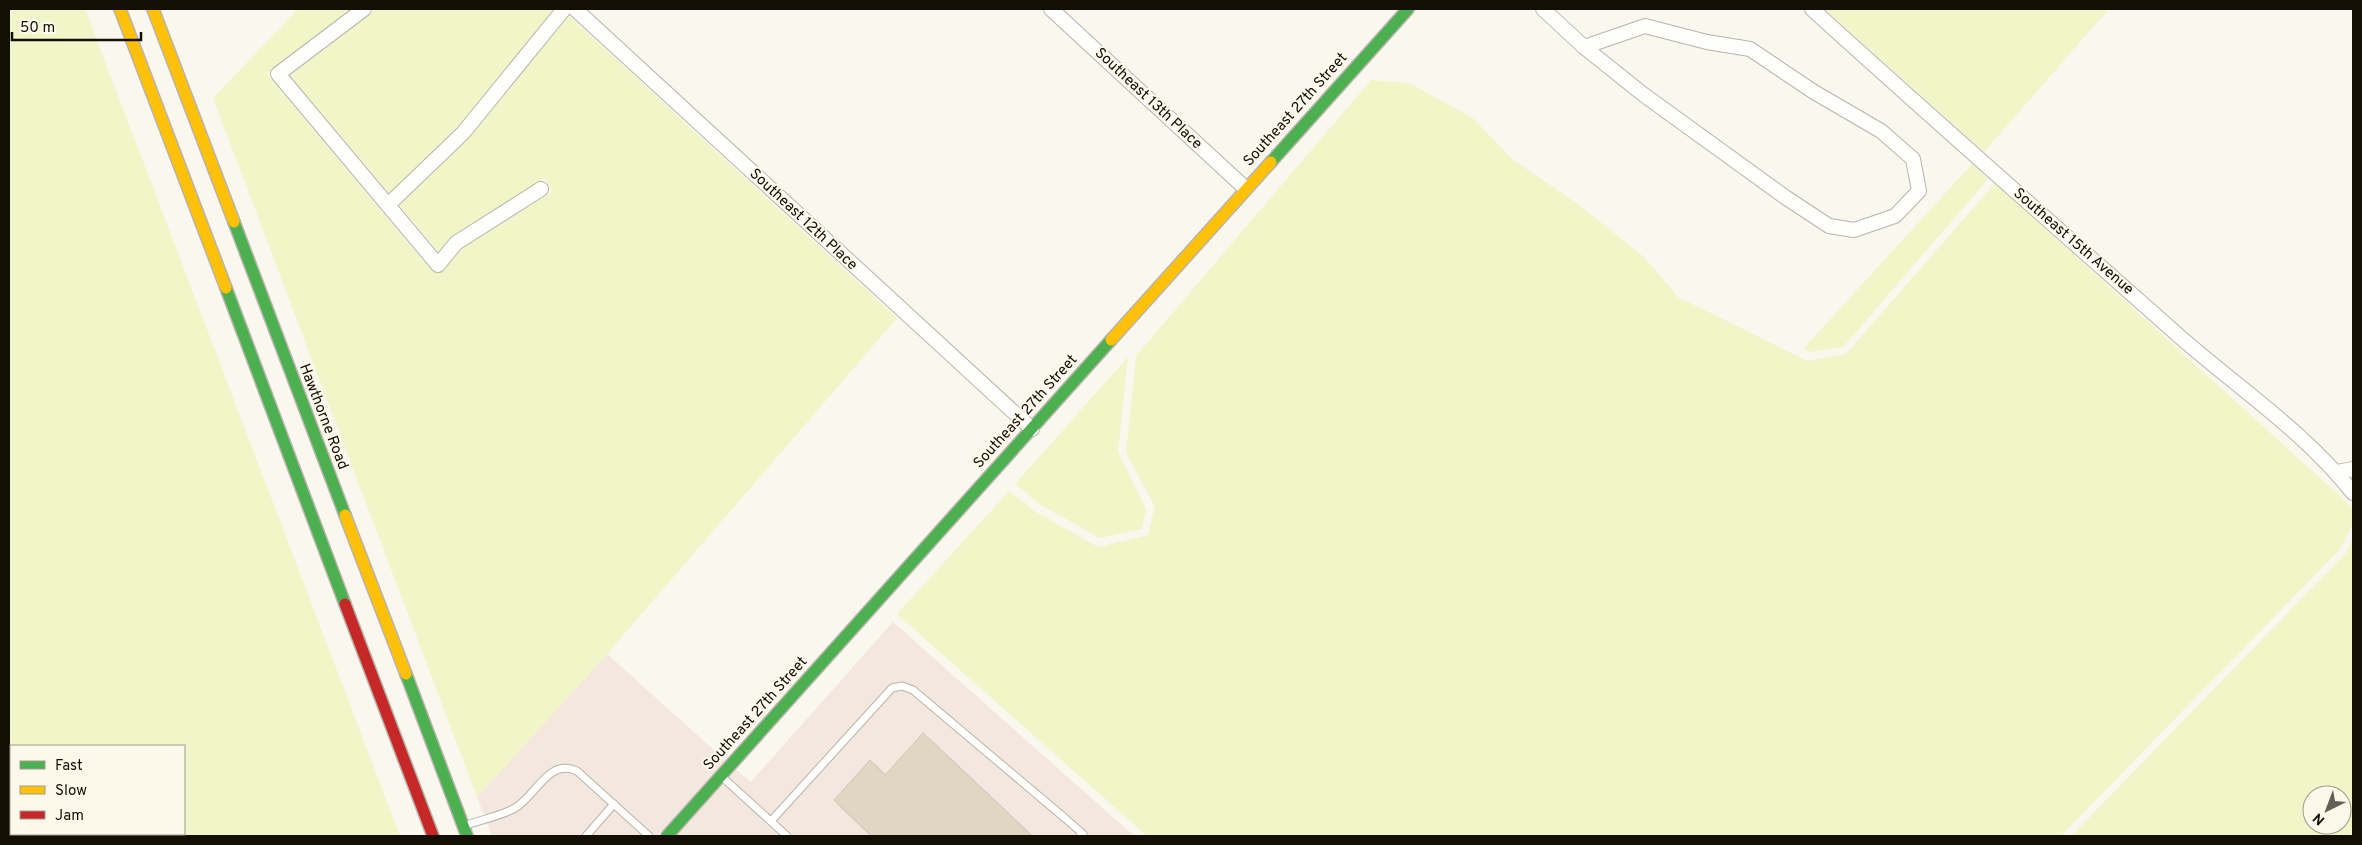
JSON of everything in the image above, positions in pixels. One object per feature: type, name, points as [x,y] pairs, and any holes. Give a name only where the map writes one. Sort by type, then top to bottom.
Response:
[{"type":"main road","points":[[120,9],[433,836]]},
{"type":"main road","name":"Hawthorne Road","points":[[152,9],[193,137],[354,562],[465,831]]},
{"type":"main road","name":"Southeast 27th Street","points":[[667,836],[1245,188],[1408,9]]},
{"type":"main road","points":[[171,145],[193,137]]},
{"type":"main road","points":[[332,570],[354,562]]},
{"type":"street","points":[[364,9],[278,74],[438,264],[456,243],[541,189]]},
{"type":"street","points":[[388,205],[463,133],[564,9]]},
{"type":"street","name":"Southeast 12th Place","points":[[575,9],[1032,429]]},
{"type":"street","name":"Southeast 13th Place","points":[[1051,9],[1245,188]]},
{"type":"street","points":[[1543,9],[1584,47],[1644,95],[1785,197],[1829,226],[1854,230],[1895,216],[1919,191],[1912,158],[1881,131],[1814,92],[1750,49],[1707,42],[1645,26],[1584,47]]},
{"type":"street","name":"Southeast 15th Avenue","points":[[1812,9],[2145,306],[2279,420],[2337,472],[2353,493]]},
{"type":"street","points":[[2337,472],[2353,469]]},
{"type":"lane","points":[[771,821],[892,688],[902,686],[913,690],[1083,835]]},
{"type":"lane","points":[[465,831],[516,808],[550,774],[559,768],[568,767],[577,771],[649,836]]},
{"type":"lane","points":[[721,776],[788,836]]},
{"type":"lane","points":[[586,836],[614,804]]},
{"type":"shaded area","points":[[893,622],[1134,836],[677,836],[736,770],[751,782]]},
{"type":"shaded area","points":[[607,654],[725,760],[657,836],[492,836],[477,797]]},
{"type":"green space","points":[[9,9],[85,9],[400,836],[9,836]]},
{"type":"green space","points":[[298,9],[352,9],[267,74],[431,270],[443,269],[461,249],[552,192],[545,178],[453,237],[439,252],[399,205],[469,138],[568,15],[897,318],[607,654],[477,797],[213,98]]},
{"type":"green space","points":[[376,9],[554,9],[457,128],[390,194],[290,76]]},
{"type":"green space","points":[[1825,9],[2109,9],[1984,152]]},
{"type":"green space","points":[[1371,80],[1409,83],[1473,118],[1512,159],[1578,204],[1645,258],[1678,297],[1808,361],[1846,354],[1995,183],[2353,508],[2353,524],[2340,549],[2061,836],[1147,836],[897,614],[1009,491],[1036,512],[1098,547],[1148,535],[1155,507],[1126,452],[1136,356]]},
{"type":"green space","points":[[1972,164],[1988,179],[1843,347],[1810,352],[1803,349]]},
{"type":"green space","points":[[1128,357],[1118,452],[1146,509],[1142,529],[1100,538],[1041,505],[1015,484]]},
{"type":"green space","points":[[2353,539],[2353,836],[2071,836],[2345,554]]},
{"type":"building","points":[[923,733],[1032,836],[872,836],[834,800],[870,760],[885,775]]},
{"type":"traffic: fast","points":[[1271,162],[1408,9]]},
{"type":"traffic: fast","points":[[234,222],[345,515]]},
{"type":"traffic: fast","points":[[226,288],[345,604]]},
{"type":"traffic: fast","points":[[667,836],[1111,340]]},
{"type":"traffic: fast","points":[[406,674],[467,836]]},
{"type":"traffic: slow","points":[[120,9],[226,288]]},
{"type":"traffic: slow","points":[[153,9],[234,222]]},
{"type":"traffic: slow","points":[[1111,340],[1271,162]]},
{"type":"traffic: slow","points":[[345,515],[406,674]]},
{"type":"traffic: jam","points":[[345,604],[433,836]]}]
